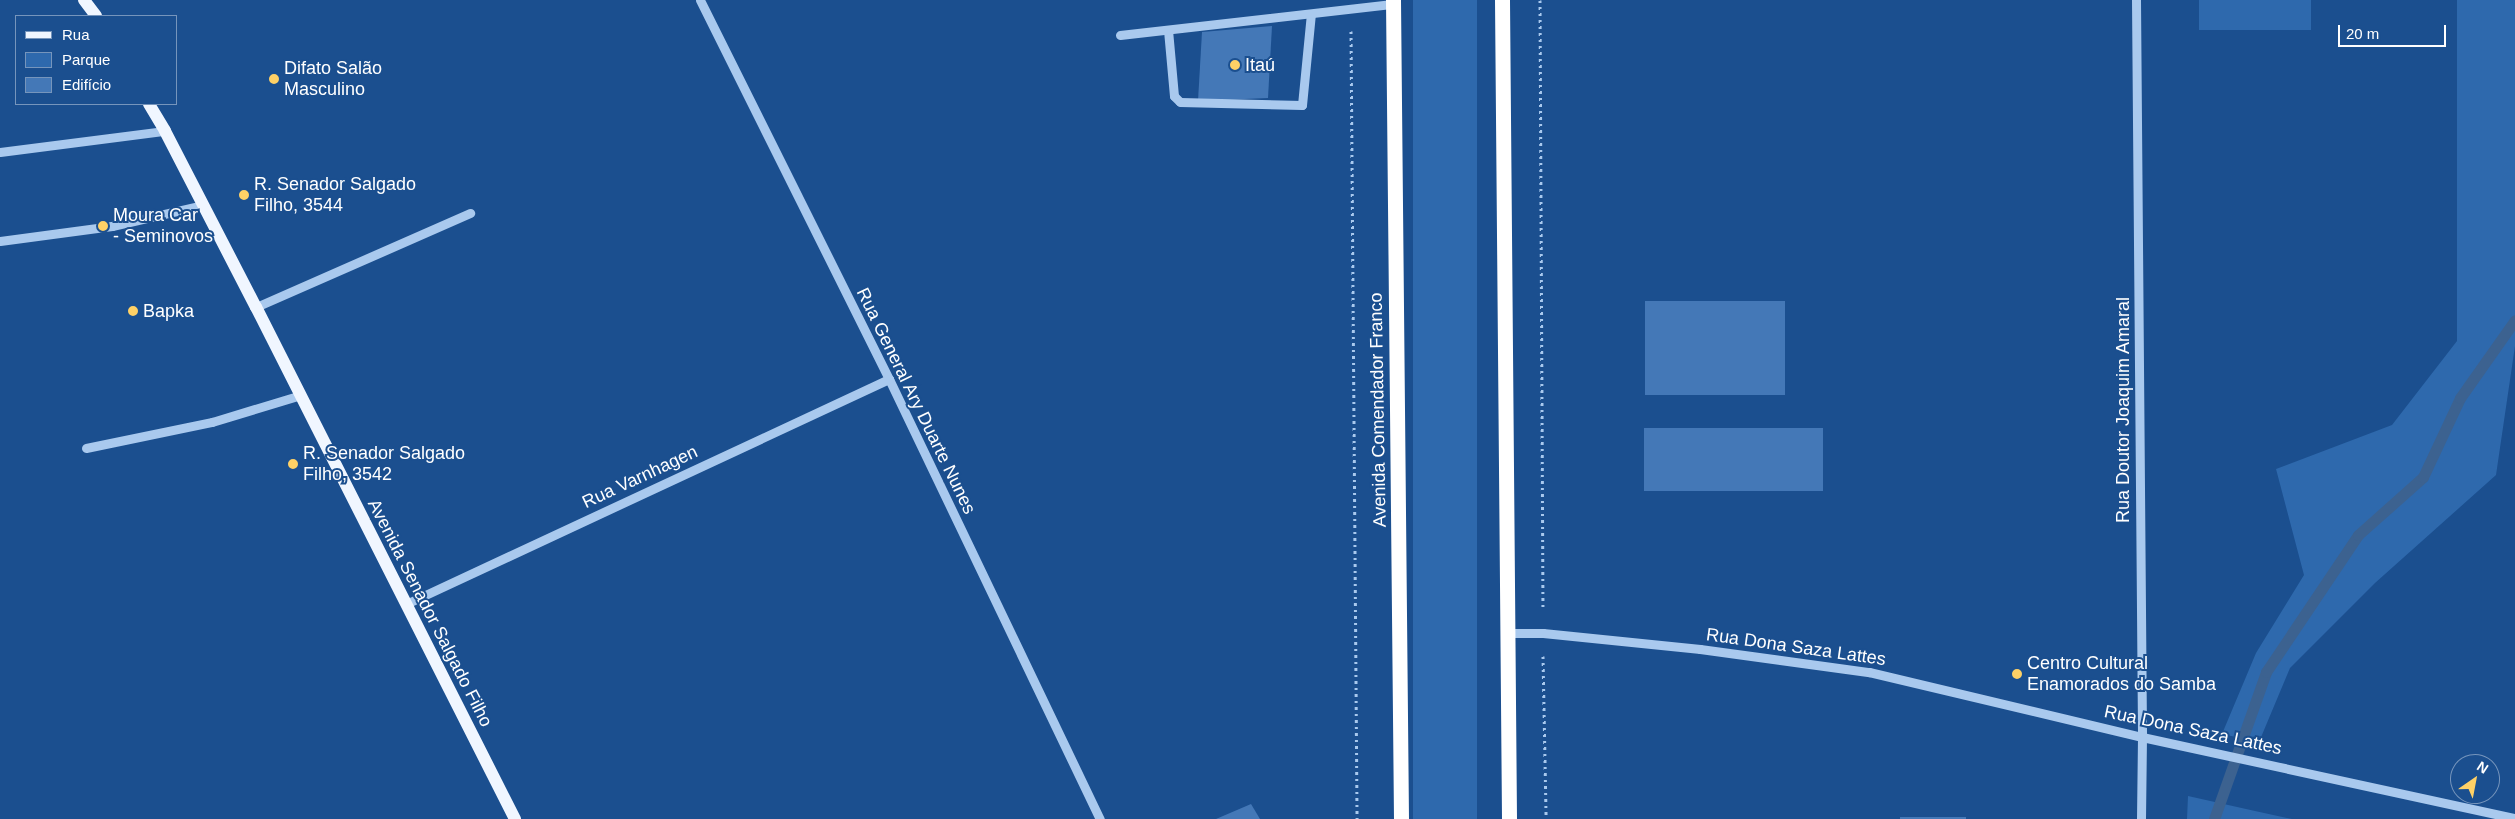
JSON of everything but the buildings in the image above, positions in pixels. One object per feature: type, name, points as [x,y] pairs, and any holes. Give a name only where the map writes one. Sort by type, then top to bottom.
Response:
[{"type":"highway","points":[[1502,0],[1509,819]]},
{"type":"highway","name":"Avenida Comendador Franco","points":[[1392,2],[1400,819]]},
{"type":"main road","name":"Avenida Senador Salgado Filho","points":[[150,105],[165,131],[256,307],[515,819]]},
{"type":"street","name":"Rua General Ary Duarte Nunes","points":[[700,0],[889,379],[1100,819]]},
{"type":"street","name":"Rua Doutor Joaquim Amaral","points":[[2136,0],[2142,737],[2141,819]]},
{"type":"street","points":[[1120,35],[1311,14],[1392,2]]},
{"type":"street","points":[[1168,30],[1174,96],[1180,102],[1302,105],[1311,14]]},
{"type":"street","points":[[0,152],[165,131]]},
{"type":"street","points":[[0,241],[112,226],[203,204]]},
{"type":"street","points":[[256,307],[470,213]]},
{"type":"street","name":"Rua Varnhagen","points":[[406,604],[889,379]]},
{"type":"street","points":[[86,448],[212,422],[301,395]]},
{"type":"street","name":"Rua Dona Saza Lattes","points":[[1507,633],[1543,634],[1700,649],[1869,672],[2142,737],[2515,818]]},
{"type":"path","points":[[1540,0],[1543,606]]},
{"type":"path","points":[[1351,9],[1358,819]]},
{"type":"path","points":[[1544,670],[1546,819]]},
{"type":"green space","points":[[1413,0],[1477,0],[1477,819],[1413,819]]},
{"type":"green space","points":[[2199,0],[2311,0],[2311,30],[2199,30]]},
{"type":"green space","points":[[2457,0],[2515,0],[2515,346],[2496,475],[2375,583],[2290,668],[2259,742],[2222,734],[2256,653],[2304,575],[2276,469],[2392,425],[2457,341]]},
{"type":"green space","points":[[2188,796],[2255,811],[2292,819],[2187,819]]},
{"type":"waterway","points":[[2214,819],[2266,672],[2358,535],[2423,477],[2460,398],[2515,320]]},
{"type":"place","name":"Itaú","points":[[1235,65]]},
{"type":"place","name":"Difato Salão Masculino","points":[[274,79]]},
{"type":"place","name":"R. Senador Salgado Filho, 3544","points":[[244,195]]},
{"type":"place","name":"Moura Car - Seminovos","points":[[103,226]]},
{"type":"place","name":"Bapka","points":[[133,311]]},
{"type":"place","name":"R. Senador Salgado Filho, 3542","points":[[293,464]]},
{"type":"place","name":"Centro Cultural Enamorados do Samba","points":[[2017,674]]}]
